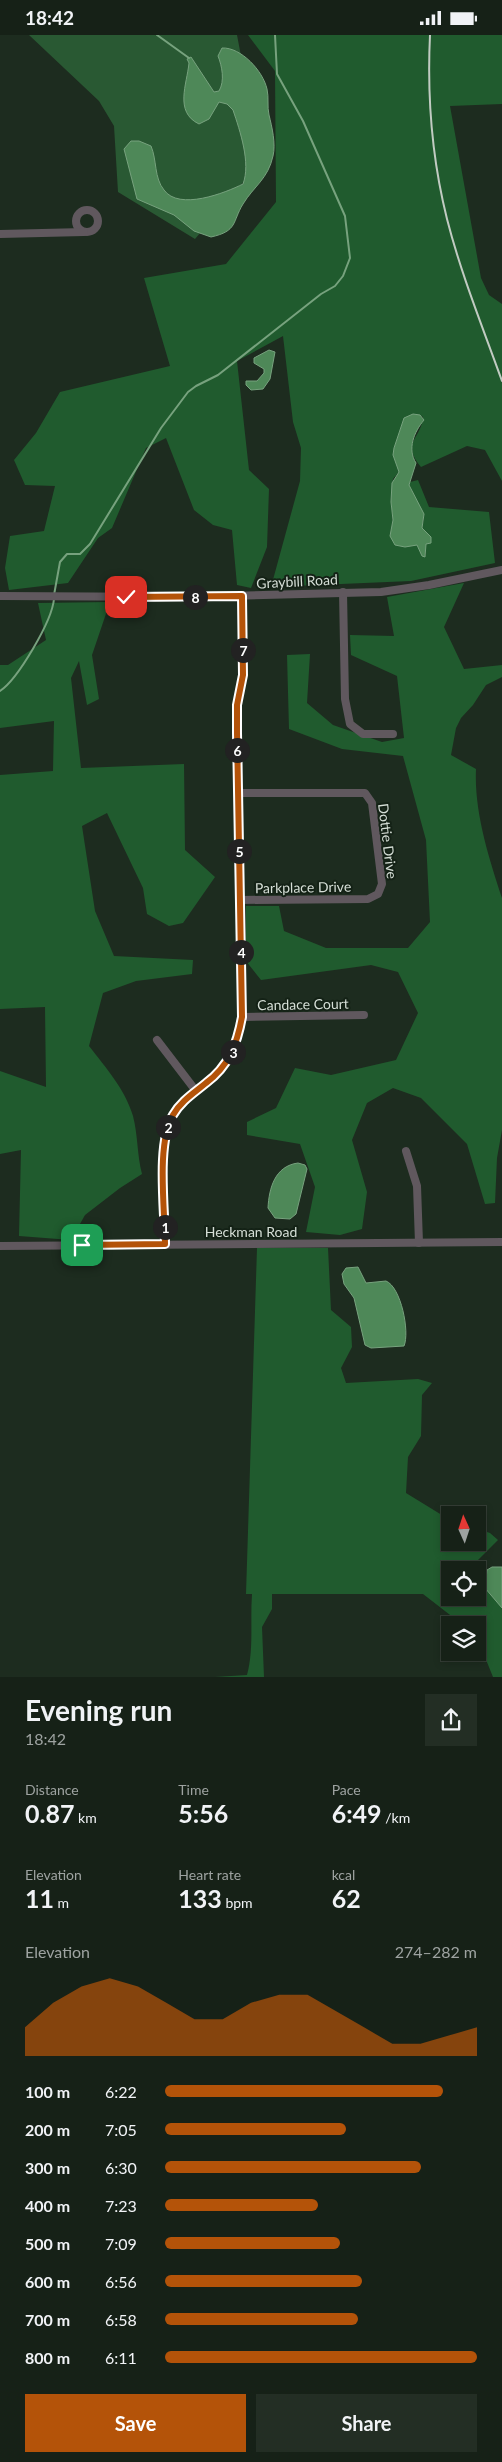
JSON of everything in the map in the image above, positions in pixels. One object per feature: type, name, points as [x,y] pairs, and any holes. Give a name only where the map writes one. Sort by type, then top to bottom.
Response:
[{"type":"street","points":[[0,235],[84,232]]},
{"type":"street","name":"Graybill Road","points":[[0,596],[242,596],[396,591],[502,570]]},
{"type":"street","points":[[343,592],[345,699],[350,724],[363,734],[393,734]]},
{"type":"street","points":[[165,1244],[164,1139],[167,1129],[178,1108],[222,1069],[238,1038],[242,1017],[237,705],[243,675],[242,596]]},
{"type":"street","name":"Dottie Drive","points":[[238,793],[354,791],[365,793],[372,803],[382,884],[378,893],[368,899]]},
{"type":"street","name":"Parkplace Drive","points":[[239,900],[368,899]]},
{"type":"street","name":"Candace Court","points":[[242,1017],[364,1015]]},
{"type":"street","points":[[157,1040],[196,1091]]},
{"type":"street","points":[[406,1151],[418,1186],[419,1243]]},
{"type":"street","name":"Heckman Road","points":[[0,1246],[502,1242]]},
{"type":"shaded area","points":[[29,35],[237,35],[261,161],[195,239],[118,192],[114,126],[99,101]]},
{"type":"shaded area","points":[[248,35],[502,35],[502,104],[450,106],[481,278],[489,295],[502,304],[502,481],[485,450],[467,446],[421,467],[412,452],[412,446],[423,417],[420,415],[405,422],[394,448],[399,472],[393,479],[391,502],[393,520],[390,536],[417,545],[422,556],[426,555],[422,528],[424,518],[409,485],[410,482],[418,480],[429,507],[489,512],[495,563],[411,581],[271,587],[300,481],[301,448],[293,422],[283,336],[237,361],[249,470],[269,489],[267,547],[251,588],[237,585],[232,530],[213,525],[194,510],[166,438],[146,448],[112,528],[98,538],[68,583],[9,590],[5,568],[10,536],[44,531],[55,486],[25,485],[14,460],[36,433],[60,392],[170,366],[144,278],[226,264],[276,202],[275,71]]},
{"type":"shaded area","points":[[222,48],[236,51],[244,56],[256,68],[265,82],[268,92],[268,112],[274,151],[268,171],[243,204],[233,225],[226,232],[211,237],[194,231],[174,215],[137,199],[124,149],[131,141],[139,141],[151,146],[161,185],[171,196],[180,199],[202,198],[225,192],[243,184],[246,167],[245,157],[233,110],[227,104],[219,102],[209,119],[199,124],[191,119],[184,105],[189,63],[187,59],[191,57],[214,92],[219,91],[222,83],[222,73],[218,56]]},
{"type":"shaded area","points":[[269,350],[275,352],[270,379],[263,389],[251,390],[246,385],[246,381],[257,381],[264,373],[264,369],[254,363],[254,358]]},
{"type":"shaded area","points":[[413,414],[420,415],[424,420],[417,430],[413,441],[412,452],[416,463],[409,485],[424,514],[422,528],[431,537],[431,543],[426,544],[425,557],[422,556],[417,545],[405,547],[395,545],[390,536],[393,520],[391,502],[392,483],[399,472],[393,455],[394,448],[404,418]]},
{"type":"shaded area","points":[[464,583],[444,627],[464,669],[502,665],[502,677],[486,685],[473,705],[461,718],[456,728],[451,755],[476,769],[477,802],[480,818],[502,898],[502,1130],[497,1158],[495,1203],[485,1204],[467,1144],[421,1098],[393,1088],[367,1103],[352,1140],[367,1192],[362,1229],[340,1235],[306,1232],[315,1187],[300,1144],[247,1135],[247,1122],[276,1108],[295,1068],[331,1075],[396,1060],[418,1013],[398,972],[371,965],[261,980],[246,961],[246,906],[279,906],[284,931],[326,948],[408,948],[430,922],[426,840],[403,756],[342,749],[289,729],[287,655],[310,654],[307,703],[333,725],[382,742],[404,738],[397,676],[351,655],[350,635],[394,636],[387,597]]},
{"type":"shaded area","points":[[110,602],[92,655],[99,699],[87,705],[79,661],[71,678],[81,768],[184,764],[185,850],[215,877],[183,923],[169,926],[147,914],[143,888],[107,813],[82,826],[95,911],[114,956],[193,960],[192,974],[136,981],[103,993],[89,1046],[114,1079],[130,1106],[135,1123],[142,1174],[85,1215],[71,1240],[19,1236],[21,1150],[0,1154],[0,1071],[46,1087],[45,1007],[0,1009],[0,775],[53,771],[54,721],[0,728],[0,665],[8,665],[46,640],[38,603]]},
{"type":"shaded area","points":[[298,1163],[305,1165],[307,1169],[296,1214],[290,1219],[275,1218],[268,1208],[272,1186],[284,1168]]},
{"type":"shaded area","points":[[257,1248],[328,1248],[331,1310],[351,1327],[352,1347],[341,1368],[346,1383],[418,1379],[432,1383],[422,1395],[421,1436],[408,1457],[406,1493],[441,1514],[441,1551],[486,1551],[486,1532],[498,1540],[477,1561],[441,1561],[441,1606],[486,1606],[486,1587],[502,1608],[502,1677],[493,1677],[486,1660],[486,1616],[451,1616],[423,1594],[272,1594],[272,1609],[262,1627],[264,1677],[215,1677],[247,1675],[251,1645],[252,1594],[246,1594]]},
{"type":"shaded area","points":[[358,1267],[366,1283],[386,1281],[396,1292],[405,1321],[406,1339],[404,1346],[371,1348],[365,1345],[354,1298],[344,1284],[342,1274],[346,1268]]},
{"type":"shaded area","points":[[492,1567],[502,1567],[502,1608],[486,1589],[487,1570]]},
{"type":"waterway","points":[[157,35],[189,58]]},
{"type":"waterway","points":[[54,595],[60,562],[67,554],[80,554],[90,544],[161,428],[188,392],[218,375],[321,294],[335,286],[343,276],[350,258],[345,216],[303,121],[277,74],[275,35]]},
{"type":"waterway","points":[[0,691],[16,675],[33,649],[47,621],[54,599]]},
{"type":"railway","points":[[430,35],[430,105],[434,151],[442,196],[459,260],[502,381]]},
{"type":"route","points":[[82,1245],[165,1244],[164,1139],[167,1129],[172,1116],[186,1098],[222,1069],[234,1049],[242,1017],[237,733],[237,705],[243,675],[242,596],[126,597]]}]
